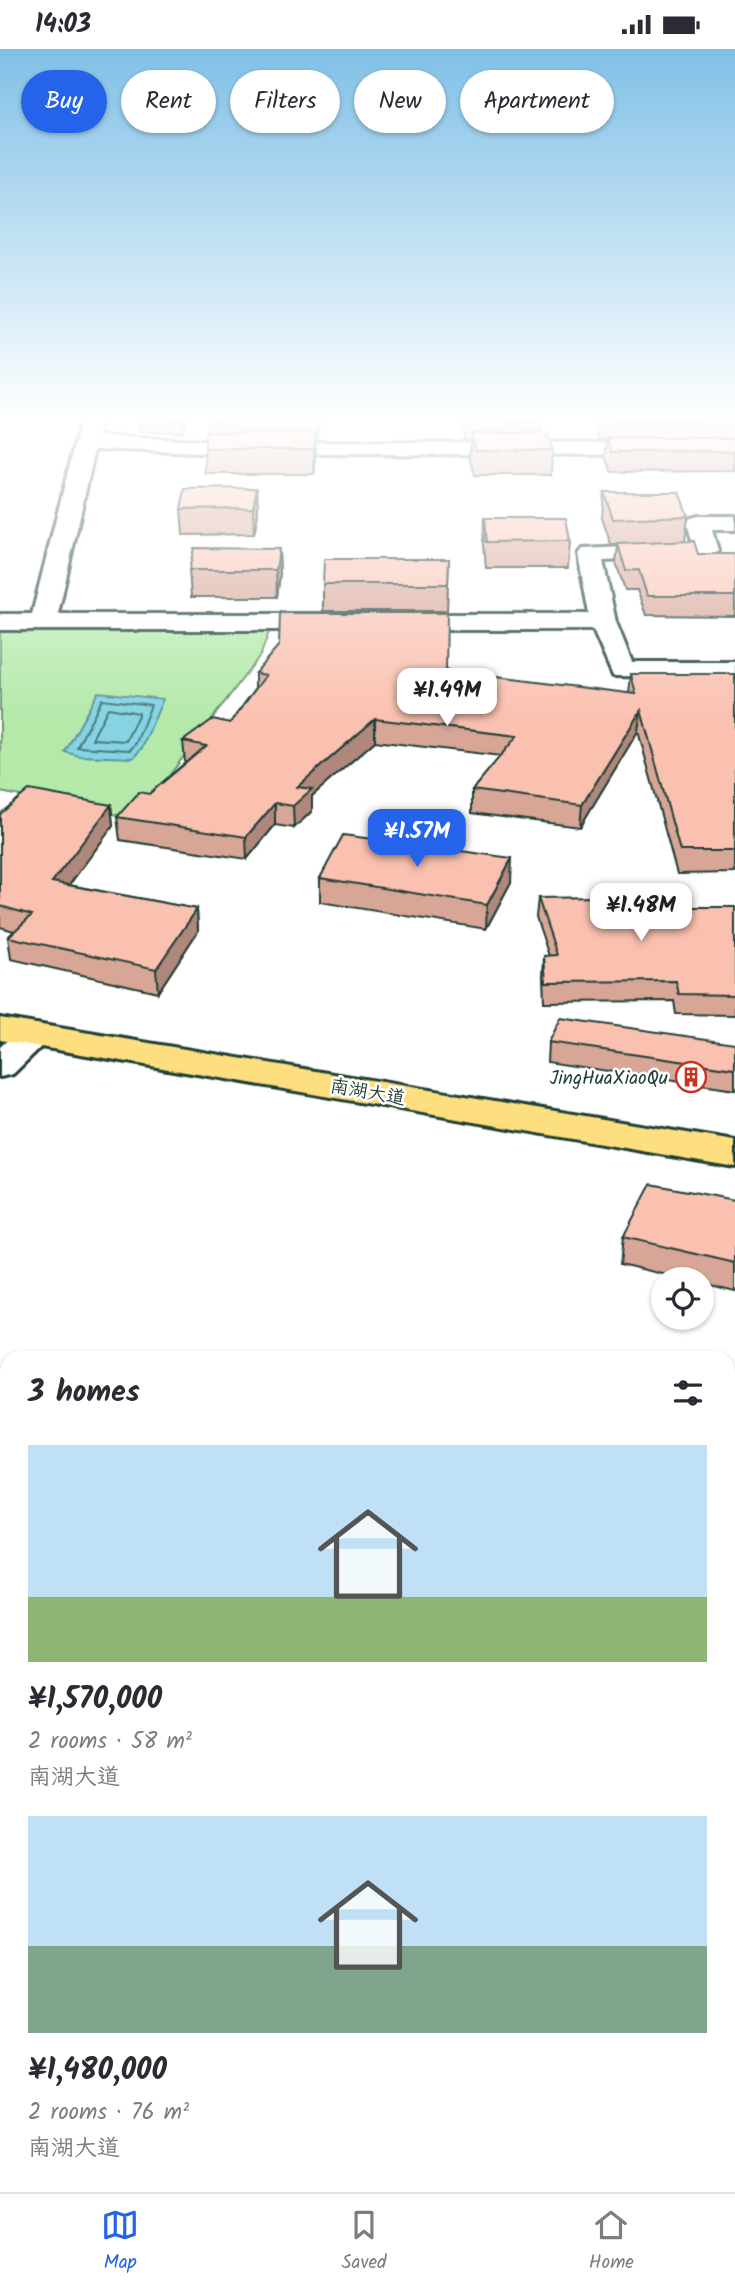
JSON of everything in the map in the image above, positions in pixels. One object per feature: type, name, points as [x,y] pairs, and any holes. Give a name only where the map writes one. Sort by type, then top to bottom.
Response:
[{"type":"main road","name":"南湖大道","points":[[0,1008],[735,1131]]},
{"type":"main road","name":"南湖大道","points":[[17,1032],[735,1154]]},
{"type":"street","points":[[43,622],[67,520]]},
{"type":"street","points":[[735,523],[699,523],[706,551],[590,554],[603,622],[622,670],[735,670]]},
{"type":"street","points":[[0,622],[603,622]]},
{"type":"street","points":[[0,1066],[17,1032]]},
{"type":"green space","points":[[270,629],[261,654],[141,813],[117,815],[0,792],[0,632]]},
{"type":"water","points":[[98,692],[163,699],[142,748],[133,758],[79,756],[65,752]]},
{"type":"building","points":[[485,520],[566,520],[570,541],[487,542]]},
{"type":"building","points":[[694,541],[698,554],[735,554],[735,596],[647,596],[639,570],[626,571],[618,544]]},
{"type":"building","points":[[194,548],[279,549],[276,570],[189,570]]},
{"type":"building","points":[[324,559],[449,559],[448,584],[323,584]]},
{"type":"building","points":[[280,613],[447,613],[446,671],[636,694],[631,674],[735,674],[735,851],[680,851],[641,710],[582,805],[472,790],[517,736],[375,719],[297,787],[312,789],[293,806],[275,803],[246,837],[117,817],[139,792],[149,794],[206,746],[183,741],[213,719],[230,723],[266,675],[255,673],[279,645]]},
{"type":"building","points":[[29,790],[111,805],[52,882],[197,909],[156,969],[8,937],[32,915],[0,906],[0,814]]},
{"type":"building","points":[[343,835],[512,858],[487,905],[320,878]]},
{"type":"building","points":[[659,896],[658,907],[735,907],[735,995],[679,994],[676,981],[546,982],[544,956],[557,955],[538,898]]},
{"type":"building","points":[[560,1018],[735,1043],[735,1069],[548,1042]]},
{"type":"building","points":[[651,1184],[735,1200],[735,1263],[623,1237]]},
{"type":"place","name":"JingHuaXiaoQu","points":[[691,1077]]}]
